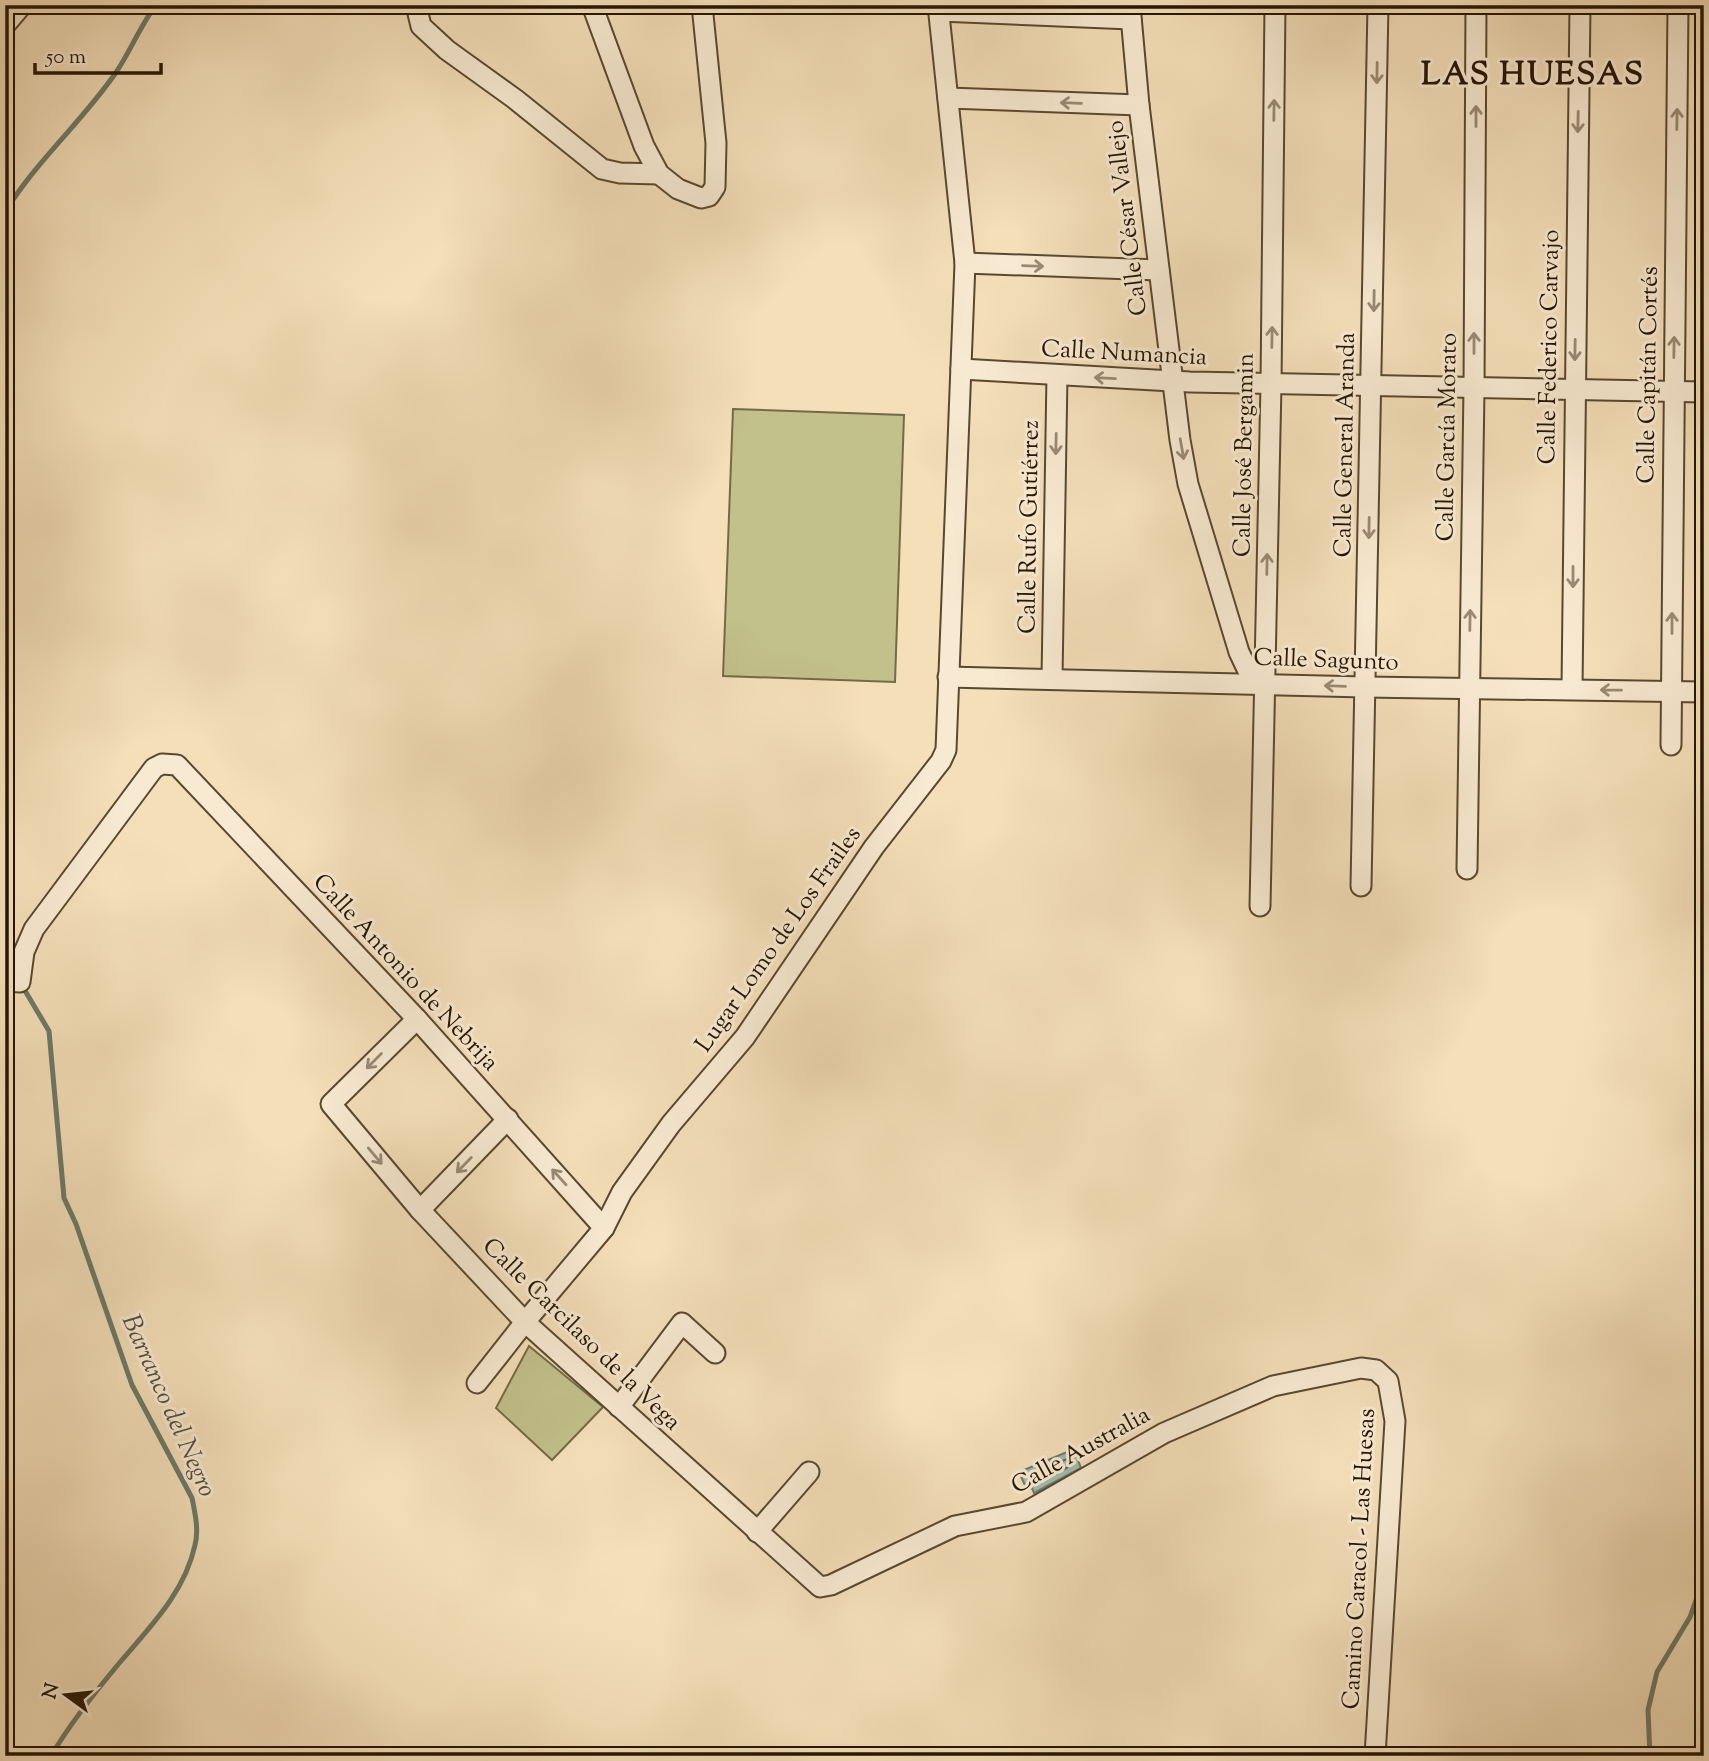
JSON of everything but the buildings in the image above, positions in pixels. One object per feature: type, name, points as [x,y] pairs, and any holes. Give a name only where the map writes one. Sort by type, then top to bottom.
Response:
[{"type":"street","points":[[5,20],[10,5]]},
{"type":"street","points":[[5,25],[22,5]]},
{"type":"street","points":[[416,5],[421,26],[447,50],[515,99],[603,169],[620,173],[659,174]]},
{"type":"street","points":[[592,5],[644,146],[659,174],[678,189],[701,198],[709,196],[715,187],[716,144],[702,5]]},
{"type":"street","name":"Calle José Bergamin","points":[[1260,906],[1272,384],[1275,5]]},
{"type":"street","name":"Calle General Aranda","points":[[1361,886],[1378,5]]},
{"type":"street","name":"Calle García Morato","points":[[1467,869],[1476,5]]},
{"type":"street","name":"Calle Federico Carvajo","points":[[1572,689],[1580,5]]},
{"type":"street","name":"Calle Capitán Cortés","points":[[1671,745],[1678,5]]},
{"type":"street","points":[[948,677],[965,263],[938,8],[1130,12]]},
{"type":"street","name":"Calle César Vallejo","points":[[1130,12],[1159,270],[1188,484],[1239,652],[1248,671],[1265,683]]},
{"type":"street","points":[[948,98],[1139,105]]},
{"type":"street","points":[[965,263],[1159,270]]},
{"type":"street","name":"Calle Numancia","points":[[961,369],[1173,382],[1704,392]]},
{"type":"street","name":"Calle Rufo Gutiérrez","points":[[1052,679],[1057,375]]},
{"type":"street","points":[[1233,626],[1243,636],[1252,638],[1266,633]]},
{"type":"street","points":[[1217,682],[1232,668],[1239,652]]},
{"type":"street","name":"Calle Sagunto","points":[[948,677],[1704,692]]},
{"type":"street","name":"Lugar Lomo de Los Frailes","points":[[477,1383],[604,1228],[622,1192],[671,1124],[745,1037],[874,847],[941,761],[946,750],[948,677]]},
{"type":"street","name":"Calle Antonio de Nebrija","points":[[5,981],[20,982],[24,952],[34,929],[154,768],[162,764],[177,765],[417,1019],[604,1228]]},
{"type":"street","name":"Calle Carcilaso de la Vega","points":[[417,1019],[331,1104],[419,1210],[525,1322],[814,1584]]},
{"type":"street","points":[[419,1210],[508,1119]]},
{"type":"street","points":[[619,1408],[682,1323],[715,1353]]},
{"type":"street","name":"Calle Australia","points":[[814,1584],[826,1587],[955,1525],[1026,1512],[1164,1433],[1273,1386],[1361,1368],[1376,1370]]},
{"type":"street","name":"Camino Caracol - Las Huesas","points":[[1375,1756],[1395,1420],[1388,1381],[1376,1370]]},
{"type":"street","points":[[757,1532],[809,1472]]},
{"type":"shaded area","points":[[733,409],[904,415],[895,682],[723,676]]},
{"type":"shaded area","points":[[529,1346],[603,1407],[552,1460],[496,1408]]},
{"type":"water","points":[[1074,1449],[1081,1468],[1034,1493],[1032,1488],[1027,1490],[1019,1472]]},
{"type":"waterway","name":"Barranco del Negro","points":[[5,212],[31,175],[104,89],[156,5]]},
{"type":"waterway","name":"Barranco del Negro","points":[[5,961],[16,976]]},
{"type":"waterway","name":"Barranco del Negro","points":[[21,984],[49,1031],[64,1198],[76,1224],[132,1385],[192,1498],[197,1527],[190,1562],[175,1593],[155,1622],[84,1707],[51,1756]]},
{"type":"waterway","points":[[1650,1756],[1648,1710],[1657,1672],[1690,1617],[1704,1578]]},
{"type":"district","name":"LAS HUESAS","points":[[1533,76]]}]
